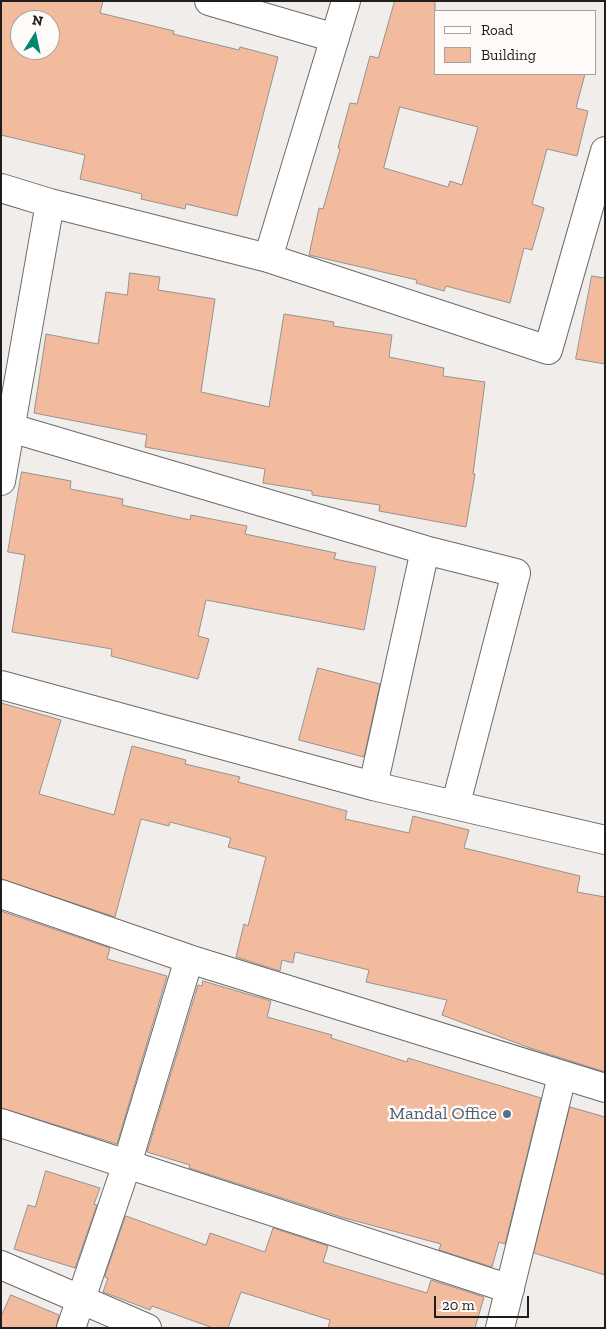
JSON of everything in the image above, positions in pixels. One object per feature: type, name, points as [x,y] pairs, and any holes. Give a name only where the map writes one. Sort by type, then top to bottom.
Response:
[{"type":"street","points":[[209,1],[335,38]]},
{"type":"street","points":[[268,258],[346,1]]},
{"type":"street","points":[[1,188],[50,204],[268,258],[548,350],[605,151]]},
{"type":"street","points":[[1,481],[50,204]]},
{"type":"street","points":[[11,428],[425,550],[516,573],[456,803]]},
{"type":"street","points":[[373,786],[425,550]]},
{"type":"street","points":[[1,685],[373,786],[456,803],[605,840]]},
{"type":"street","points":[[1,894],[189,959],[605,1088]]},
{"type":"street","points":[[71,1328],[127,1164],[189,959]]},
{"type":"street","points":[[500,1328],[562,1076]]},
{"type":"street","points":[[1,1123],[510,1289]]},
{"type":"street","points":[[1,1266],[147,1328]]},
{"type":"building","points":[[1,1],[103,1],[100,13],[174,31],[173,34],[239,50],[240,47],[278,57],[237,216],[186,204],[185,209],[141,199],[142,194],[80,179],[85,155],[1,135]]},
{"type":"building","points":[[395,1],[435,1],[434,75],[585,75],[576,108],[588,111],[577,156],[547,149],[532,204],[544,208],[532,250],[524,248],[510,303],[446,286],[444,291],[416,283],[417,280],[309,255],[319,208],[323,209],[340,149],[338,148],[350,103],[357,104],[370,56],[378,58]],"holes":[[[400,107],[478,127],[462,185],[450,181],[448,187],[384,168]]]},
{"type":"building","points":[[130,273],[160,277],[158,290],[215,299],[201,392],[269,407],[284,314],[334,322],[333,326],[392,335],[389,357],[444,368],[443,376],[485,382],[473,474],[475,474],[466,527],[379,511],[380,505],[312,495],[312,491],[263,483],[265,469],[145,447],[147,435],[34,413],[46,334],[98,344],[106,292],[127,295]]},
{"type":"building","points":[[592,276],[605,278],[605,364],[576,359]]},
{"type":"building","points":[[22,472],[71,481],[70,489],[123,499],[122,505],[190,520],[191,515],[247,526],[245,534],[336,553],[334,559],[376,567],[364,630],[206,600],[198,636],[209,639],[198,679],[111,656],[112,649],[12,632],[25,555],[8,552]]},
{"type":"building","points":[[318,668],[380,684],[364,757],[299,740]]},
{"type":"building","points":[[1,703],[61,720],[39,794],[114,815],[132,746],[186,760],[185,764],[240,777],[238,782],[347,811],[345,819],[409,833],[413,816],[469,830],[464,848],[580,876],[577,892],[605,897],[605,1072],[530,1048],[442,1015],[447,1000],[366,982],[369,970],[295,952],[293,963],[282,960],[280,971],[236,957],[244,924],[248,926],[266,857],[228,847],[231,838],[170,822],[169,826],[141,819],[115,917],[1,879]]},
{"type":"building","points":[[1,911],[110,948],[107,959],[167,976],[117,1144],[1,1108]]},
{"type":"building","points":[[203,981],[271,1001],[267,1017],[332,1035],[331,1038],[407,1062],[408,1058],[541,1098],[505,1244],[499,1242],[492,1267],[439,1250],[441,1244],[341,1217],[189,1168],[190,1165],[147,1152],[198,985],[202,986]]},
{"type":"building","points":[[570,1107],[605,1117],[605,1275],[534,1253]]},
{"type":"building","points":[[46,1171],[100,1188],[94,1204],[97,1205],[75,1268],[14,1249],[28,1205],[35,1207]]},
{"type":"building","points":[[126,1216],[206,1245],[210,1233],[265,1252],[273,1228],[328,1246],[323,1262],[427,1293],[431,1280],[484,1297],[475,1328],[328,1328],[330,1320],[241,1292],[228,1328],[213,1328],[152,1306],[150,1310],[103,1292],[108,1278],[105,1277]]},
{"type":"building","points":[[11,1295],[59,1315],[56,1328],[1,1328],[1,1317]]},
{"type":"place","name":"Mandal Office","points":[[507,1114]]}]
